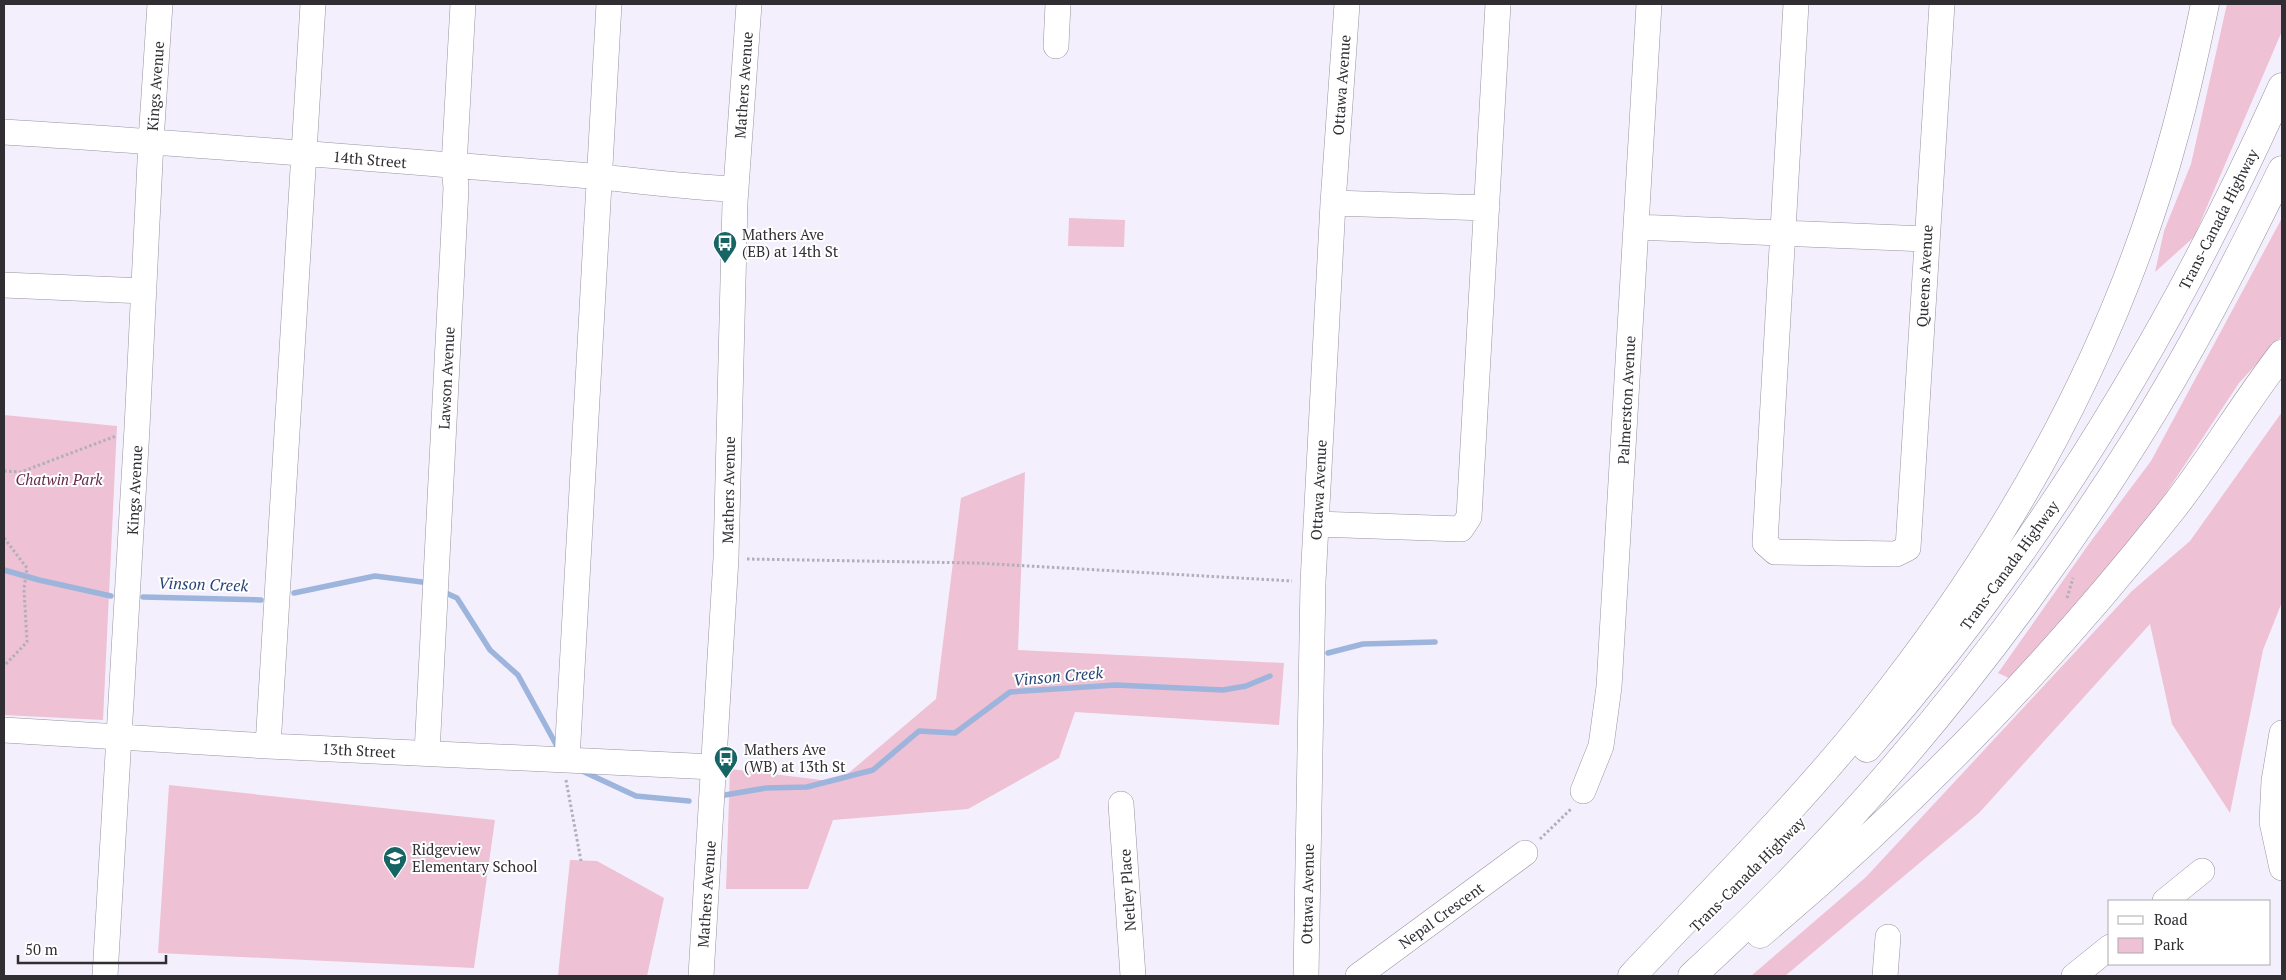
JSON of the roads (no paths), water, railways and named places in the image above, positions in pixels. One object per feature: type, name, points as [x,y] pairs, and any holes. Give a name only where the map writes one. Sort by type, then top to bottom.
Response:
[{"type":"highway","points":[[1632,976],[1786,812],[1873,712],[1964,589],[2024,492],[2076,396],[2106,332],[2133,264],[2175,133],[2205,4]]},
{"type":"highway","name":"Trans-Canada Highway","points":[[1642,976],[1734,889],[1845,772],[1937,662],[2025,546],[2068,483],[2146,356],[2220,220],[2282,87]]},
{"type":"highway","points":[[1692,976],[1758,913],[1864,802],[1941,711],[2020,609],[2096,501],[2141,431],[2210,310],[2282,170]]},
{"type":"highway","points":[[1709,976],[1881,828],[1999,710],[2050,654],[2136,552],[2219,445],[2282,354]]},
{"type":"highway","points":[[2219,445],[2282,373]]},
{"type":"street","name":"Kings Avenue","points":[[105,976],[160,4]]},
{"type":"street","points":[[268,746],[313,4]]},
{"type":"street","name":"Lawson Avenue","points":[[427,753],[456,188],[454,166],[463,4]]},
{"type":"street","points":[[567,759],[609,4]]},
{"type":"street","name":"Mathers Avenue","points":[[701,976],[726,558],[735,189],[750,4]]},
{"type":"street","points":[[1056,46],[1058,4]]},
{"type":"street","name":"Ottawa Avenue","points":[[1306,976],[1313,582],[1333,203],[1347,4]]},
{"type":"street","points":[[1316,524],[1461,529],[1469,517],[1498,4]]},
{"type":"street","name":"Palmerston Avenue","points":[[1583,792],[1601,746],[1610,687],[1649,4]]},
{"type":"street","points":[[1781,233],[1796,4]]},
{"type":"street","name":"Queens Avenue","points":[[1781,233],[1765,543],[1775,552],[1896,554],[1908,548],[1942,4]]},
{"type":"street","name":"14th Street","points":[[4,132],[151,141],[180,146],[598,176],[735,189]]},
{"type":"street","points":[[1333,203],[1487,208]]},
{"type":"street","points":[[1636,227],[1926,239]]},
{"type":"street","points":[[4,285],[144,292]]},
{"type":"street","name":"13th Street","points":[[4,730],[268,746],[714,767]]},
{"type":"street","points":[[2282,733],[2274,781],[2272,822],[2282,868]]},
{"type":"street","name":"Netley Place","points":[[1121,804],[1133,976]]},
{"type":"street","name":"Nepal Crescent","points":[[1358,976],[1525,853]]},
{"type":"street","points":[[2166,900],[2202,871]]},
{"type":"street","points":[[1885,976],[1888,937]]},
{"type":"street","points":[[2074,976],[2108,949]]},
{"type":"waterway","name":"Vinson Creek","points":[[4,570],[111,596]]},
{"type":"waterway","name":"Vinson Creek","points":[[294,593],[375,576],[422,582]]},
{"type":"waterway","name":"Vinson Creek","points":[[446,593],[457,598],[490,650],[518,675],[558,748]]},
{"type":"waterway","name":"Vinson Creek","points":[[143,597],[261,600]]},
{"type":"waterway","name":"Vinson Creek","points":[[1328,653],[1363,644],[1435,642]]},
{"type":"waterway","name":"Vinson Creek","points":[[725,795],[766,788],[807,787],[873,770],[919,731],[955,733],[1010,692],[1116,685],[1223,690],[1246,686],[1270,676]]},
{"type":"waterway","name":"Vinson Creek","points":[[580,770],[636,796],[689,801]]},
{"type":"place","name":"Mathers Ave (EB) at 14th St","points":[[725,264]]},
{"type":"place","name":"Mathers Ave (WB) at 13th St","points":[[726,779]]},
{"type":"place","name":"Ridgeview Elementary School","points":[[395,879]]},
{"type":"park label","name":"Chatwin Park","points":[[59,479]]}]
